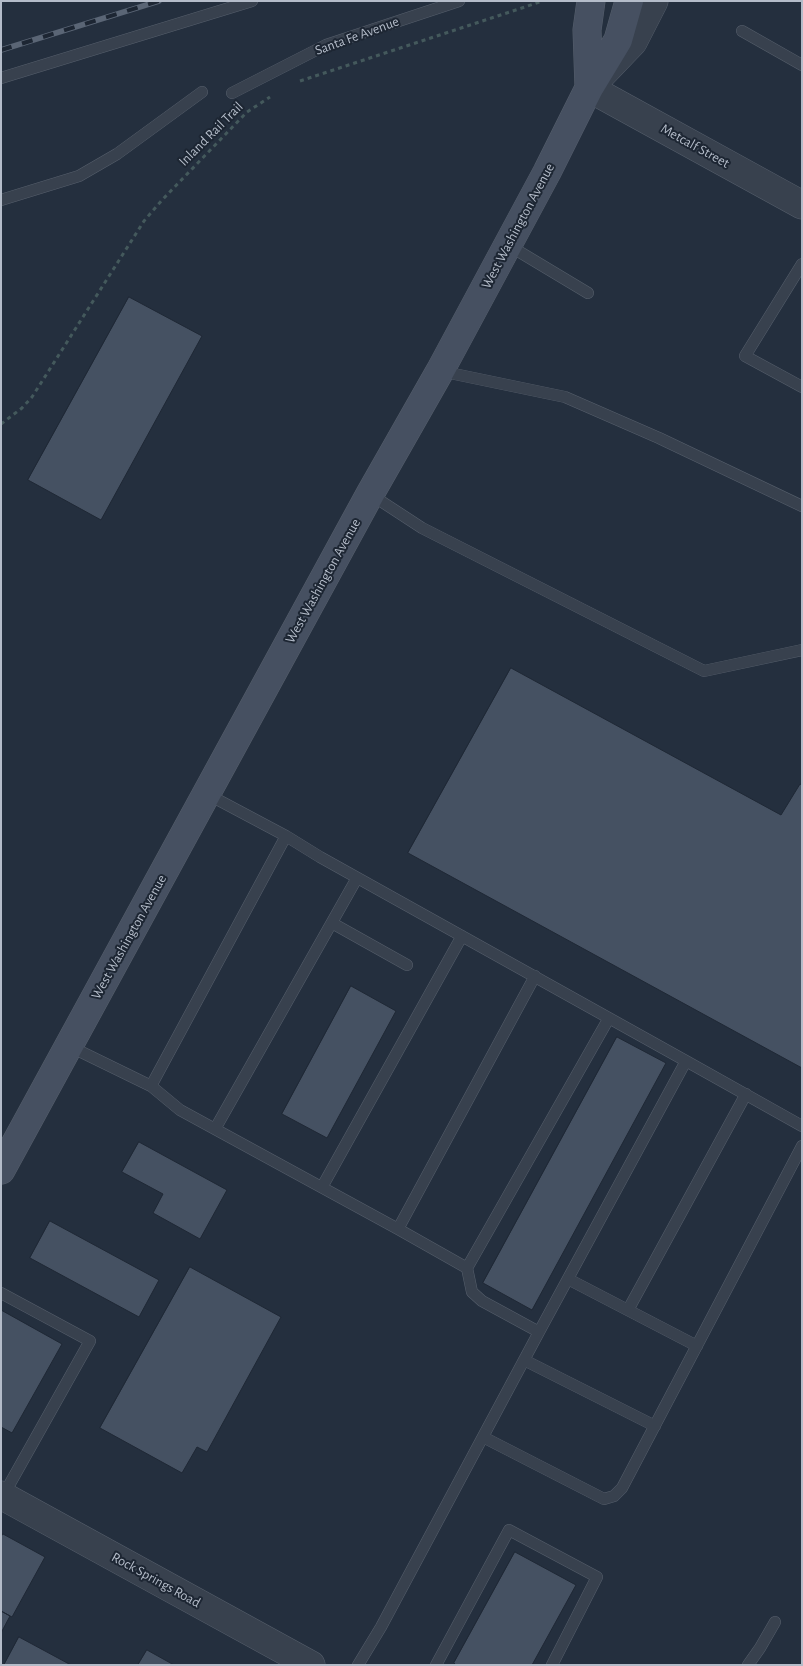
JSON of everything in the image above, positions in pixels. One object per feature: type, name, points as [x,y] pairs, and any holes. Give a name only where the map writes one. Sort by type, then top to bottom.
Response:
[{"type":"main road","points":[[589,88],[587,30],[591,1]]},
{"type":"main road","points":[[589,88],[618,40],[629,1]]},
{"type":"main road","name":"West Washington Avenue","points":[[1,1170],[370,494],[440,371],[547,172],[589,88]]},
{"type":"street","name":"West Washington Avenue","points":[[589,88],[633,42],[654,1]]},
{"type":"street","name":"Metcalf Street","points":[[589,88],[802,205]]},
{"type":"street","name":"Rock Springs Road","points":[[2,1496],[311,1665]]},
{"type":"lane","points":[[1,78],[252,1]]},
{"type":"lane","name":"Santa Fe Avenue","points":[[232,94],[326,45],[460,1]]},
{"type":"lane","points":[[742,31],[802,65]]},
{"type":"lane","points":[[1,200],[79,176],[118,154],[202,92]]},
{"type":"lane","points":[[508,245],[588,294]]},
{"type":"lane","points":[[802,264],[745,356],[802,387]]},
{"type":"lane","points":[[440,371],[565,397],[660,438],[802,506]]},
{"type":"lane","points":[[370,494],[422,528],[704,671],[802,650]]},
{"type":"lane","points":[[207,794],[286,836],[357,878],[802,1126]]},
{"type":"lane","points":[[151,1086],[286,836]]},
{"type":"lane","points":[[214,1129],[357,878]]},
{"type":"lane","points":[[332,923],[407,965]]},
{"type":"lane","points":[[322,1188],[462,936]]},
{"type":"lane","points":[[398,1228],[535,976]]},
{"type":"lane","points":[[539,1332],[482,1301],[472,1292],[467,1268],[609,1018]]},
{"type":"lane","points":[[69,1046],[151,1086],[180,1110],[398,1228],[467,1268]]},
{"type":"lane","points":[[358,1665],[381,1626],[686,1061]]},
{"type":"lane","points":[[628,1310],[746,1094]]},
{"type":"lane","points":[[483,1437],[604,1499],[609,1498],[622,1488],[802,1146]]},
{"type":"lane","points":[[568,1279],[697,1346]]},
{"type":"lane","points":[[1,1293],[90,1341],[2,1496]]},
{"type":"lane","points":[[524,1360],[655,1426]]},
{"type":"lane","points":[[436,1665],[509,1530],[598,1577],[552,1665]]},
{"type":"lane","points":[[748,1665],[775,1622]]},
{"type":"path","points":[[294,83],[543,1]]},
{"type":"path","name":"Inland Rail Trail","points":[[1,424],[22,408],[32,397],[144,221],[247,112],[277,92]]},
{"type":"building","points":[[129,297],[202,336],[101,520],[28,480]]},
{"type":"building","points":[[511,668],[781,815],[800,784],[802,785],[802,1068],[408,853]]},
{"type":"building","points":[[351,986],[396,1011],[327,1138],[282,1114]]},
{"type":"building","points":[[617,1037],[666,1063],[532,1310],[483,1283]]},
{"type":"building","points":[[139,1142],[227,1190],[200,1239],[153,1213],[163,1194],[122,1172]]},
{"type":"building","points":[[50,1221],[159,1280],[139,1317],[30,1258]]},
{"type":"building","points":[[190,1267],[281,1317],[207,1452],[197,1447],[182,1473],[100,1428]]},
{"type":"building","points":[[1,1310],[62,1344],[12,1433],[1,1427]]},
{"type":"building","points":[[3,1534],[45,1557],[12,1617],[1,1611],[1,1537]]},
{"type":"building","points":[[515,1552],[576,1585],[532,1665],[456,1665],[454,1663]]},
{"type":"building","points":[[1,1611],[10,1616],[1,1633]]},
{"type":"building","points":[[19,1637],[71,1665],[4,1665]]},
{"type":"building","points":[[147,1650],[174,1665],[138,1665]]},
{"type":"railway","points":[[1,50],[159,1]]}]
